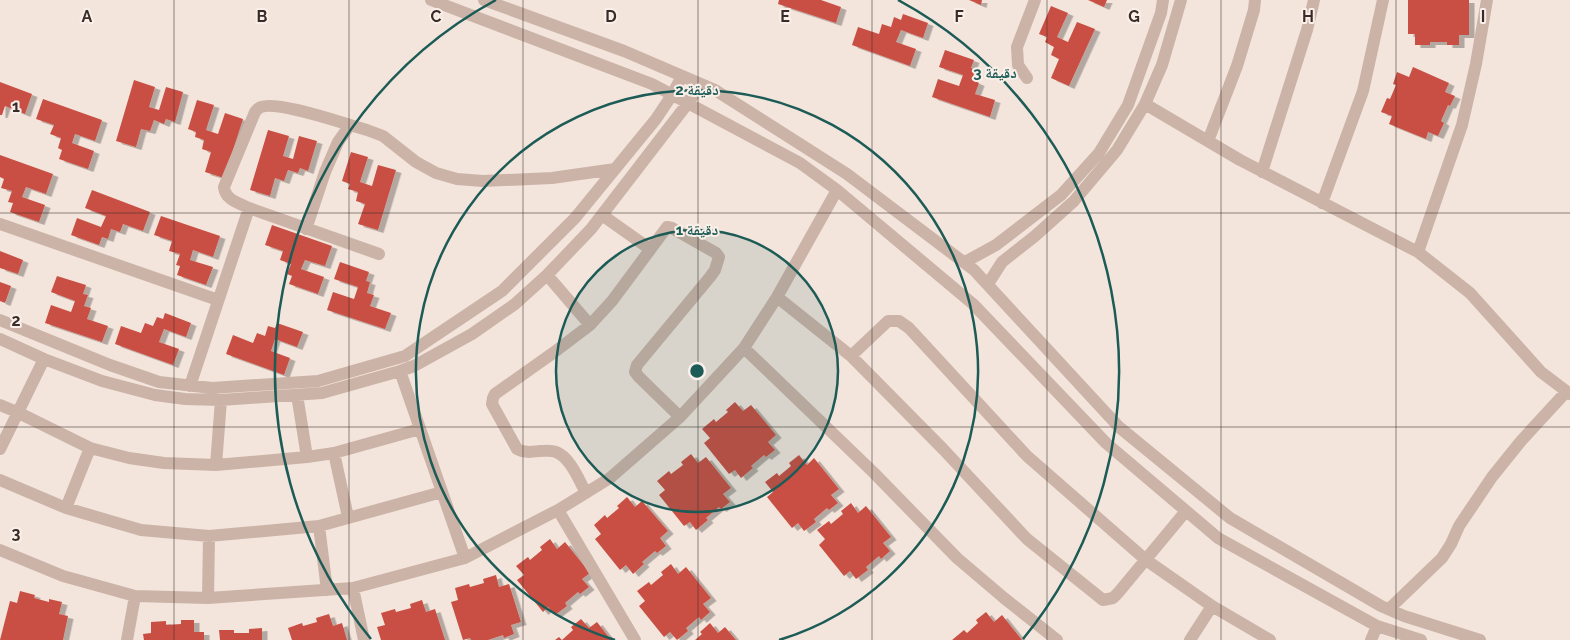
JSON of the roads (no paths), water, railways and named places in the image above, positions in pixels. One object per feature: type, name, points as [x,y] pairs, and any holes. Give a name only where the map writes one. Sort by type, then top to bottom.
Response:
[{"type":"street","points":[[432,0],[652,84],[800,163],[837,190],[973,304],[1106,444],[1218,538],[1377,626],[1422,640]]},
{"type":"street","points":[[484,0],[624,51],[715,90],[846,174],[966,262],[1112,420],[1230,518],[1389,610],[1480,640]]},
{"type":"street","points":[[1027,78],[1018,65],[1017,48],[1035,0]]},
{"type":"street","points":[[966,262],[1003,240],[1061,195],[1099,153],[1128,105],[1161,13],[1163,0]]},
{"type":"street","points":[[988,284],[1002,262],[1035,236],[1080,194],[1117,150],[1145,104],[1162,65],[1181,0]]},
{"type":"street","points":[[1208,141],[1237,66],[1254,10],[1255,0]]},
{"type":"street","points":[[1262,172],[1307,30],[1314,0]]},
{"type":"street","points":[[1322,203],[1363,91],[1383,0]]},
{"type":"street","points":[[1418,252],[1462,125],[1476,64],[1487,0]]},
{"type":"street","points":[[0,320],[110,365],[159,382],[212,388],[318,381],[405,356],[502,291],[575,218],[656,119],[682,76]]},
{"type":"street","points":[[0,339],[44,359],[102,381],[155,395],[185,400],[220,400],[322,393],[414,366],[472,334],[515,304],[547,275],[591,229],[688,104],[701,84]]},
{"type":"street","points":[[1145,104],[1262,172],[1418,252],[1470,294],[1541,372],[1568,393],[1521,440],[1492,477],[1442,558],[1389,610]]},
{"type":"street","points":[[379,254],[249,208],[229,198],[224,193],[224,187],[255,112],[261,107],[274,106],[297,110],[368,130],[383,136],[416,162],[436,173],[457,179],[483,181],[552,178],[615,169]]},
{"type":"street","points":[[306,229],[328,164],[338,142],[350,125]]},
{"type":"street","points":[[0,550],[62,576],[135,596],[208,598],[354,588],[465,558],[558,510],[610,478],[680,417],[744,348],[776,297],[837,190]]},
{"type":"street","points":[[190,386],[249,208]]},
{"type":"street","points":[[602,214],[650,249]]},
{"type":"street","points":[[0,224],[218,300]]},
{"type":"street","points":[[586,493],[568,463],[557,452],[529,452],[516,449],[492,404],[493,398],[495,394],[590,325],[612,301],[664,229],[669,226],[716,253],[718,257],[715,270],[710,277],[634,369],[634,372],[680,417]]},
{"type":"street","points":[[547,275],[590,325]]},
{"type":"street","points":[[776,297],[851,356],[943,449],[1027,539],[1103,600],[1113,598],[1186,511]]},
{"type":"street","points":[[851,356],[888,321],[899,321],[909,328],[1027,456],[1146,560],[1212,606],[1270,640]]},
{"type":"street","points":[[744,348],[873,472],[957,558],[1057,640]]},
{"type":"street","points":[[0,449],[44,359]]},
{"type":"street","points":[[400,371],[465,558]]},
{"type":"street","points":[[297,395],[307,457]]},
{"type":"street","points":[[216,465],[220,400]]},
{"type":"street","points":[[0,405],[90,448],[129,458],[164,463],[216,465],[307,457],[334,453],[420,429]]},
{"type":"street","points":[[66,508],[90,448]]},
{"type":"street","points":[[334,453],[348,517]]},
{"type":"street","points":[[0,480],[66,508],[141,530],[209,536],[319,526],[442,492]]},
{"type":"street","points":[[558,510],[634,640]]},
{"type":"street","points":[[319,526],[327,590]]},
{"type":"street","points":[[208,598],[209,536]]},
{"type":"street","points":[[354,588],[364,640]]},
{"type":"street","points":[[127,640],[135,596]]},
{"type":"street","points":[[1190,640],[1212,606]]},
{"type":"street","points":[[1371,640],[1377,626]]}]
